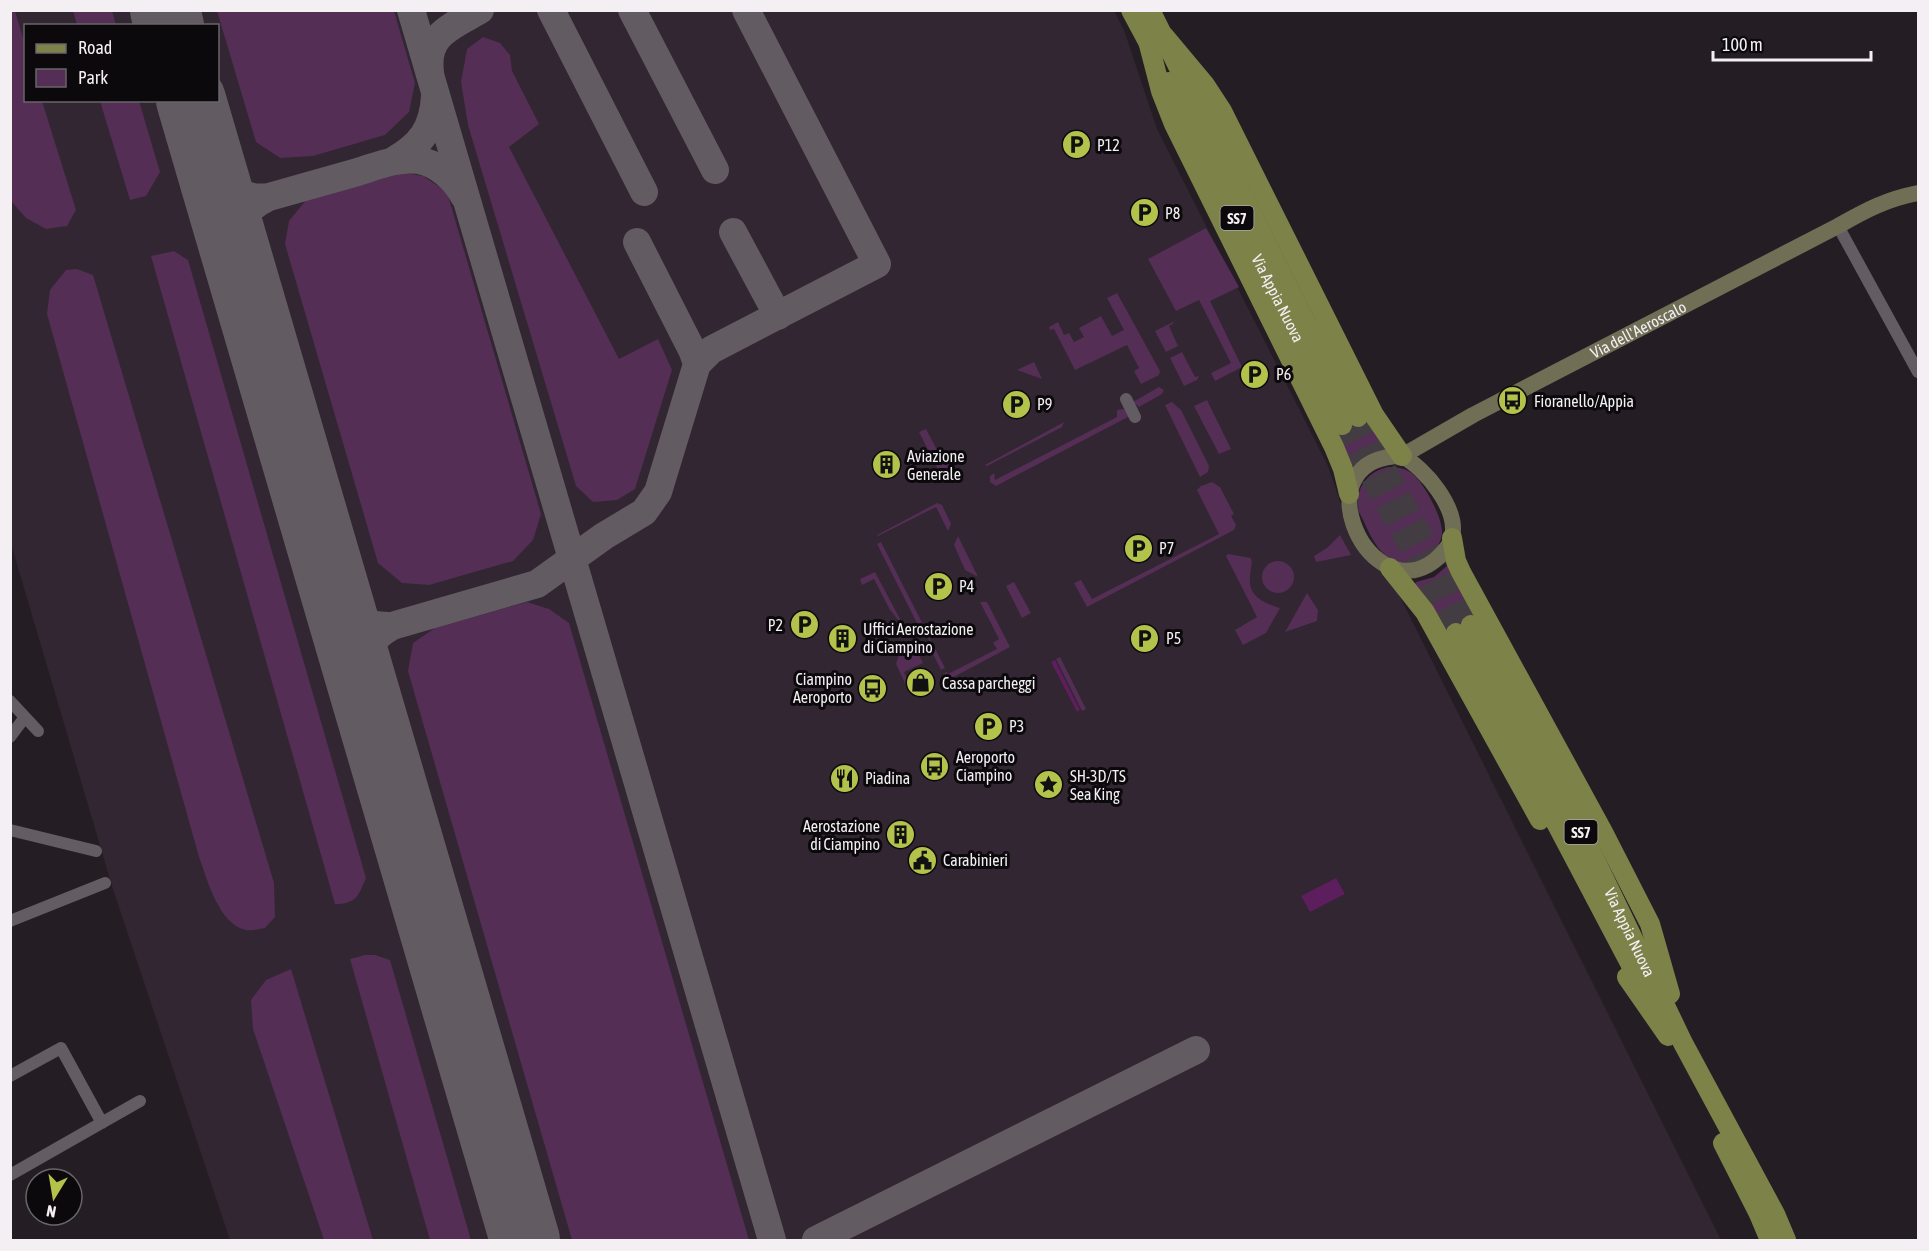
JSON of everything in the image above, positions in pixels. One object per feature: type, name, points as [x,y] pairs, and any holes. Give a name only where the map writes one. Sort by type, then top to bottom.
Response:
[{"type":"main road","name":"Via Appia Nuova","points":[[1131,10],[1156,39],[1350,421]]},
{"type":"main road","name":"Via Appia Nuova","points":[[1150,10],[1156,39]]},
{"type":"main road","points":[[1156,39],[1205,86],[1222,111],[1374,415],[1402,456]]},
{"type":"main road","points":[[1156,39],[1164,97],[1176,128],[1334,447],[1343,469],[1349,494]]},
{"type":"main road","points":[[1452,538],[1456,561],[1461,572],[1603,832],[1650,924],[1676,1040]]},
{"type":"main road","points":[[1390,568],[1425,612],[1621,969],[1676,1040]]},
{"type":"main road","name":"Via Appia Nuova","points":[[1464,629],[1676,1040],[1770,1240]]},
{"type":"main road","name":"Via Appia Nuova","points":[[1676,1040],[1776,1214],[1786,1240]]},
{"type":"street","name":"Via dell'Aeroscalo","points":[[1402,456],[1438,434],[1875,205],[1918,193]]},
{"type":"street","points":[[1838,226],[1918,372]]},
{"type":"street","points":[[1126,399],[1135,417]]},
{"type":"street","points":[[1430,478],[1427,453],[1438,434]]},
{"type":"street","points":[[1402,456],[1420,467],[1430,478],[1450,515],[1452,538],[1440,556],[1426,567],[1405,571],[1390,568],[1381,563],[1367,549],[1352,518],[1349,494],[1355,477],[1367,464],[1382,457],[1402,456]]},
{"type":"street","points":[[10,701],[38,732]]},
{"type":"street","points":[[10,737],[25,717]]},
{"type":"street","points":[[10,830],[96,851]]},
{"type":"street","points":[[10,921],[105,883]]},
{"type":"street","points":[[10,1076],[61,1048],[102,1123]]},
{"type":"street","points":[[10,1175],[141,1101]]},
{"type":"shaded area","points":[[11,11],[1114,11],[1124,30],[1157,129],[1328,466],[1351,534],[1393,583],[1721,1240],[230,1240],[112,886],[11,544]]},
{"type":"shaded area","points":[[1055,660],[1080,710],[1077,712],[1051,662]]},
{"type":"shaded area","points":[[1336,878],[1345,894],[1310,912],[1301,896]]},
{"type":"green space","points":[[10,11],[15,11],[24,42],[24,102],[42,102],[76,210],[67,226],[46,229],[26,218],[11,201]]},
{"type":"green space","points":[[73,11],[112,11],[116,24],[77,24]]},
{"type":"green space","points":[[217,11],[394,11],[415,83],[409,112],[385,135],[313,156],[280,158],[256,142]]},
{"type":"green space","points":[[483,37],[500,43],[510,55],[512,71],[539,124],[509,147],[619,359],[658,339],[672,370],[635,489],[617,500],[593,502],[576,486],[468,125],[461,82],[467,49]]},
{"type":"green space","points":[[100,102],[139,102],[160,172],[146,196],[130,200]]},
{"type":"green space","points":[[392,171],[423,176],[447,192],[541,514],[533,540],[513,561],[429,585],[402,583],[378,563],[285,244],[289,221],[306,200]]},
{"type":"green space","points":[[1206,228],[1239,287],[1210,301],[1242,367],[1215,381],[1211,373],[1231,363],[1199,300],[1176,311],[1148,259]]},
{"type":"green space","points":[[174,251],[188,260],[366,878],[358,895],[348,903],[335,904],[151,256]]},
{"type":"green space","points":[[77,269],[93,275],[274,883],[275,917],[265,928],[246,930],[228,920],[215,900],[199,857],[47,314],[50,290],[66,270]]},
{"type":"green space","points":[[1117,293],[1160,371],[1159,375],[1141,384],[1134,371],[1139,368],[1127,345],[1075,370],[1054,329],[1050,330],[1049,327],[1058,322],[1064,335],[1069,333],[1074,342],[1084,337],[1079,328],[1101,316],[1112,336],[1124,330],[1107,298]]},
{"type":"green space","points":[[1173,322],[1169,326],[1178,346],[1166,352],[1155,331]]},
{"type":"green space","points":[[1182,352],[1195,377],[1199,376],[1197,380],[1184,386],[1170,358]]},
{"type":"green space","points":[[1034,362],[1042,379],[1017,370]]},
{"type":"green space","points":[[1159,387],[1164,390],[1162,394],[1139,407],[1133,402]]},
{"type":"green space","points":[[1207,400],[1231,449],[1219,454],[1194,406]]},
{"type":"green space","points":[[1172,402],[1181,410],[1209,466],[1208,472],[1200,477],[1165,405]]},
{"type":"green space","points":[[1123,409],[1128,417],[996,486],[990,482],[990,476],[994,473],[995,480],[1117,417],[1117,410]]},
{"type":"green space","points":[[1364,417],[1384,447],[1365,454],[1352,466],[1336,432]]},
{"type":"green space","points":[[1064,422],[1062,427],[985,465]]},
{"type":"green space","points":[[926,429],[945,465],[952,462],[959,476],[945,483],[919,432]]},
{"type":"green space","points":[[1388,467],[1405,470],[1415,476],[1426,491],[1439,518],[1442,533],[1439,543],[1427,557],[1418,561],[1399,562],[1382,552],[1359,512],[1358,496],[1363,483],[1373,473]]},
{"type":"green space","points":[[1212,482],[1220,487],[1234,514],[1231,516],[1236,525],[1234,530],[1087,607],[1074,583],[1081,580],[1092,599],[1219,534],[1197,490]]},
{"type":"green space","points":[[937,503],[942,505],[951,524],[948,531],[936,507],[877,535]]},
{"type":"green space","points":[[1340,535],[1351,555],[1316,562],[1314,556],[1327,548]]},
{"type":"green space","points":[[958,536],[978,577],[965,570],[954,545]]},
{"type":"green space","points":[[881,542],[945,668],[941,670],[927,636],[924,637],[877,544]]},
{"type":"green space","points":[[1228,554],[1251,558],[1250,584],[1252,590],[1263,601],[1280,608],[1266,633],[1243,645],[1235,630],[1257,617],[1226,556]]},
{"type":"green space","points":[[1278,561],[1289,566],[1294,577],[1289,588],[1278,593],[1267,588],[1262,577],[1267,566]]},
{"type":"green space","points":[[1448,565],[1477,620],[1448,638],[1415,584],[1434,577]]},
{"type":"green space","points":[[875,572],[899,621],[890,610],[874,579],[862,585],[860,579]]},
{"type":"green space","points":[[1014,582],[1031,613],[1022,618],[1006,586]]},
{"type":"green space","points":[[1307,593],[1318,610],[1317,621],[1285,632]]},
{"type":"green space","points":[[527,602],[549,609],[569,623],[749,1240],[572,1240],[408,671],[413,643],[435,628]]},
{"type":"green space","points":[[980,602],[987,602],[1010,647],[948,680],[943,674],[947,672],[948,674],[997,649],[993,643],[999,639]]},
{"type":"green space","points":[[907,641],[912,642],[923,663],[904,672],[910,685],[915,682],[918,688],[909,692],[896,664],[902,646]]},
{"type":"green space","points":[[1060,657],[1086,709],[1082,711],[1056,659]]},
{"type":"green space","points":[[375,955],[390,960],[471,1240],[430,1240],[350,959]]},
{"type":"green space","points":[[291,969],[373,1240],[324,1240],[253,1029],[251,1000],[266,980]]},
{"type":"taxiway","points":[[411,10],[772,1240]]},
{"type":"taxiway","points":[[430,72],[432,49],[437,40],[451,27],[480,10]]},
{"type":"taxiway","points":[[551,10],[644,192]]},
{"type":"taxiway","points":[[632,10],[715,170]]},
{"type":"taxiway","points":[[364,690],[362,670],[366,653],[375,639],[392,626],[537,584],[604,536],[644,512],[658,492],[697,364],[711,350],[877,264],[746,10]]},
{"type":"taxiway","points":[[393,161],[411,149],[424,135],[432,118],[435,96]]},
{"type":"taxiway","points":[[237,257],[237,237],[241,221],[259,202],[269,197],[386,163],[410,159],[432,164],[450,178],[464,196]]},
{"type":"taxiway","points":[[209,162],[220,178],[233,190],[259,198],[269,197]]},
{"type":"taxiway","points":[[733,232],[778,316]]},
{"type":"taxiway","points":[[637,242],[697,364]]},
{"type":"taxiway","points":[[333,582],[343,602],[354,616],[369,624],[392,626]]},
{"type":"taxiway","points":[[816,1240],[1196,1050]]},
{"type":"runway","points":[[165,10],[168,24]]},
{"type":"runway","points":[[192,102],[525,1240]]},
{"type":"tunnel","points":[[1358,417],[1471,625]]},
{"type":"tunnel","points":[[1342,425],[1456,633]]},
{"type":"place","name":"P12","points":[[1076,145]]},
{"type":"place","name":"P8","points":[[1144,213]]},
{"type":"place","name":"P6","points":[[1255,374]]},
{"type":"place","name":"Fioranello/Appia","points":[[1513,401]]},
{"type":"place","name":"P9","points":[[1016,404]]},
{"type":"place","name":"Aviazione Generale","points":[[886,465]]},
{"type":"place","name":"P7","points":[[1138,548]]},
{"type":"place","name":"P4","points":[[938,586]]},
{"type":"place","name":"P2","points":[[804,625]]},
{"type":"place","name":"Uffici Aerostazione di Ciampino","points":[[842,638]]},
{"type":"place","name":"P5","points":[[1145,638]]},
{"type":"place","name":"Cassa parcheggi","points":[[921,683]]},
{"type":"place","name":"Ciampino Aeroporto","points":[[873,688]]},
{"type":"place","name":"P3","points":[[988,726]]},
{"type":"place","name":"Aeroporto Ciampino","points":[[935,766]]},
{"type":"place","name":"Piadina","points":[[844,778]]},
{"type":"place","name":"SH-3D/TS Sea King","points":[[1049,785]]},
{"type":"place","name":"Aerostazione di Ciampino","points":[[901,835]]},
{"type":"place","name":"Carabinieri","points":[[922,860]]}]
